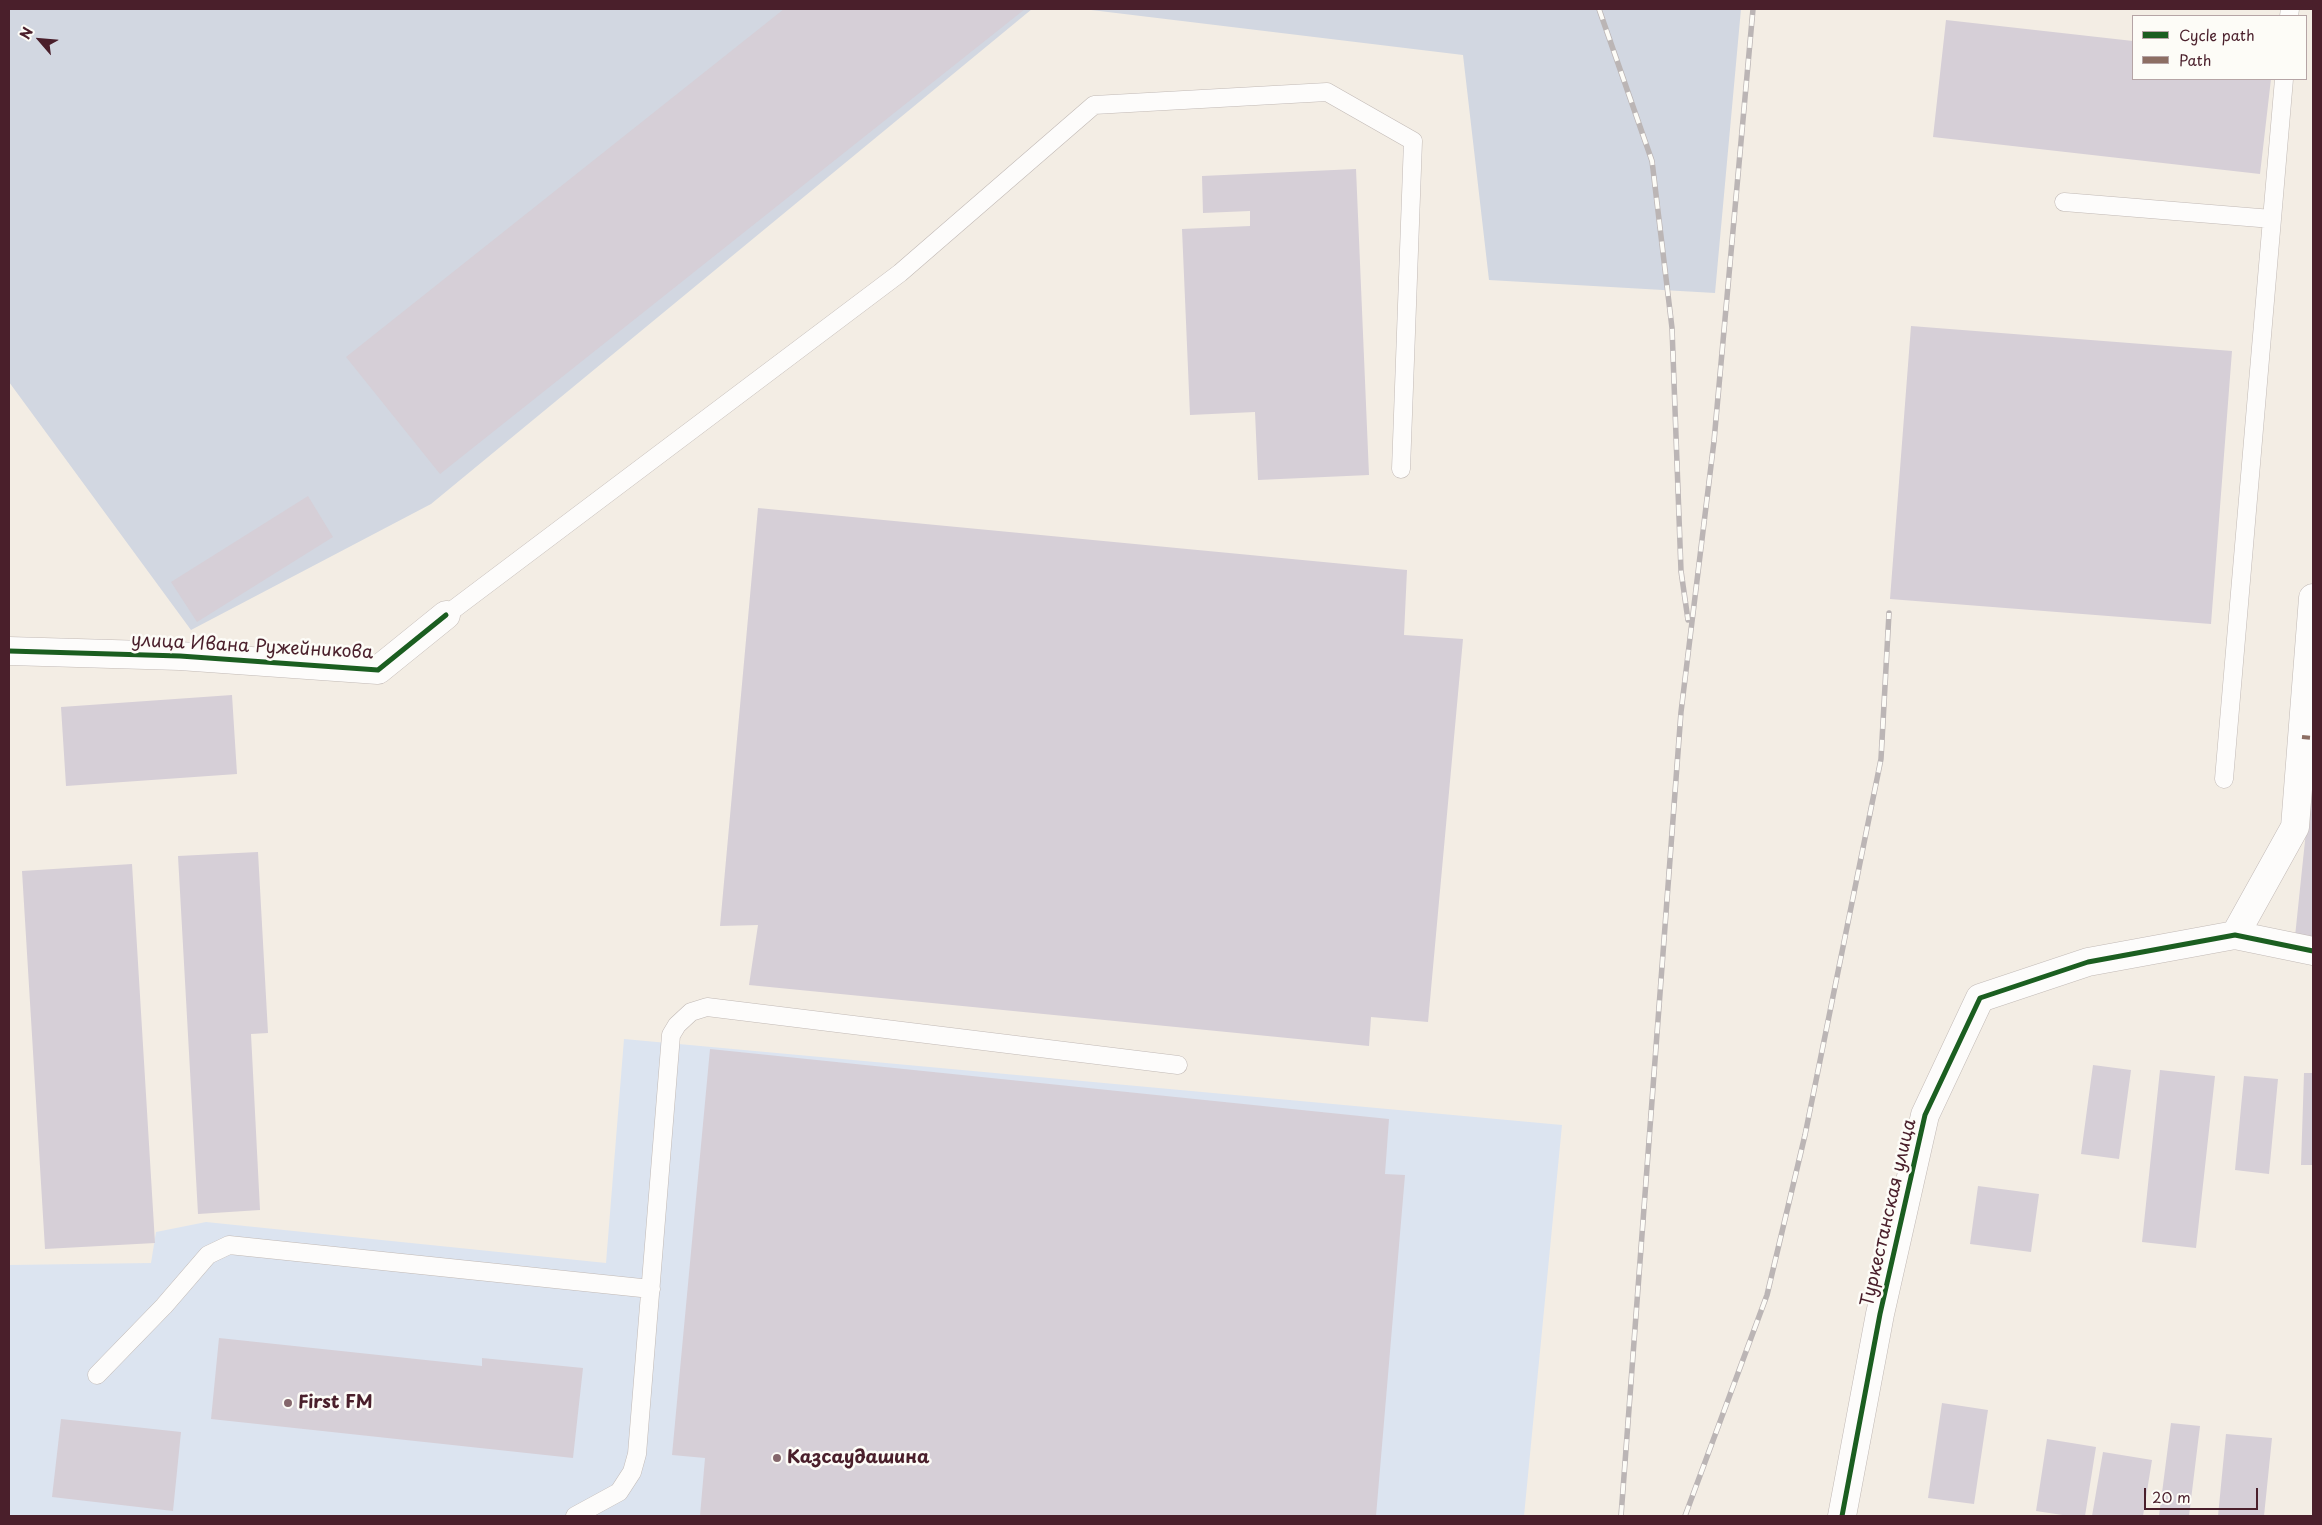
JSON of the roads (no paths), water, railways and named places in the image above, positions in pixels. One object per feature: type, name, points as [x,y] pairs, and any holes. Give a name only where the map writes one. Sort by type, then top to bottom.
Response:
[{"type":"street","points":[[2236,935],[2295,827],[2313,598]]},
{"type":"street","name":"улица Ивана Ружейникова","points":[[9,651],[180,656],[378,670],[446,615]]},
{"type":"street","name":"Туркестанская улица","points":[[1842,1516],[1880,1314],[1925,1115],[1980,998],[2088,962],[2236,935],[2313,951]]},
{"type":"lane","points":[[2224,779],[2284,80]]},
{"type":"lane","points":[[446,615],[900,273],[1094,105],[1327,92],[1413,141],[1401,469]]},
{"type":"lane","points":[[2064,202],[2272,219]]},
{"type":"lane","points":[[575,1516],[619,1492],[632,1472],[637,1454],[671,1034],[677,1025],[691,1012],[706,1007],[1178,1065]]},
{"type":"lane","points":[[97,1375],[164,1306],[208,1255],[229,1245],[651,1289]]},
{"type":"railway","points":[[1599,9],[1652,161],[1672,328],[1681,571],[1688,620]]},
{"type":"railway","points":[[1621,1516],[1681,712],[1714,441],[1753,9]]},
{"type":"railway","points":[[1685,1516],[1767,1295],[1805,1135],[1881,759],[1889,613]]},
{"type":"place","name":"First FM","points":[[288,1403]]},
{"type":"place","name":"Казсаудашина","points":[[777,1458]]}]
